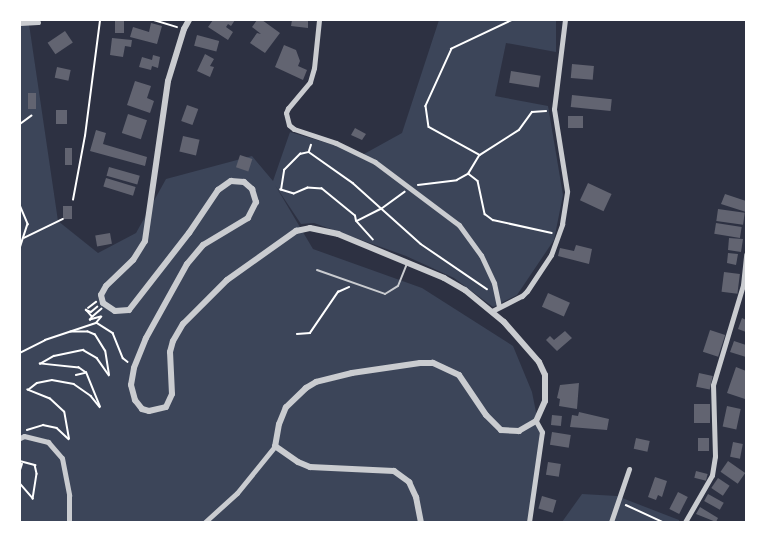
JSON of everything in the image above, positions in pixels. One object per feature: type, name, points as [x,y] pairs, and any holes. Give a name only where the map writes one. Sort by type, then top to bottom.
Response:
[{"type":"street","points":[[189,20],[184,29],[163,106],[147,233],[138,253],[103,291],[104,303],[115,311],[129,310],[189,233],[218,190],[231,182],[244,182],[252,189],[256,202],[248,218],[203,245],[187,264],[146,338],[134,368],[131,385],[138,405],[149,411],[166,407],[172,394],[170,352],[173,341],[183,324],[227,280],[296,231],[310,228],[325,231],[444,278],[492,311],[518,335],[539,362],[545,375],[545,401],[536,421],[519,431],[501,430],[486,415],[459,375],[433,363],[352,373],[311,385],[293,398],[286,407],[279,424],[275,446],[237,493],[205,522]]},
{"type":"street","points":[[320,20],[310,82],[288,108],[286,113],[289,124],[294,129],[336,143],[375,162],[459,225],[481,255],[499,306]]},
{"type":"street","points":[[492,311],[522,296],[527,291],[551,255],[567,204],[555,110],[565,20]]},
{"type":"street","points":[[20,23],[38,22]]},
{"type":"street","points":[[684,522],[712,475],[715,456],[713,385],[743,285],[747,254]]},
{"type":"street","points":[[529,522],[542,432],[536,421]]},
{"type":"street","points":[[22,437],[48,442],[62,458],[69,495],[69,522]]},
{"type":"street","points":[[275,446],[298,462],[310,467],[394,471],[409,482],[416,497],[421,522]]},
{"type":"street","points":[[611,522],[620,503],[629,469]]},
{"type":"lane","points":[[317,270],[385,294],[398,286],[407,264]]},
{"type":"path","points":[[73,200],[85,136],[100,20]]},
{"type":"path","points":[[154,20],[184,29]]},
{"type":"path","points":[[480,155],[429,127],[426,106],[452,49],[513,20]]},
{"type":"path","points":[[555,110],[532,112],[519,130],[480,155],[468,174],[478,181],[485,214],[493,220],[558,234]]},
{"type":"path","points":[[20,124],[31,116]]},
{"type":"path","points":[[309,152],[311,145]]},
{"type":"path","points":[[379,252],[373,240],[356,221],[355,216],[322,189],[308,188],[294,195],[281,190],[284,170],[300,154],[309,152],[353,183],[421,244],[497,296]]},
{"type":"path","points":[[20,205],[28,224],[20,249]]},
{"type":"path","points":[[23,239],[63,219]]},
{"type":"path","points":[[297,334],[310,333],[338,292],[355,283]]},
{"type":"path","points":[[92,316],[86,310],[91,312],[98,306]]},
{"type":"path","points":[[20,353],[45,340],[96,323],[101,317],[92,321],[90,319],[102,307]]},
{"type":"path","points":[[96,323],[112,333],[123,358],[134,368]]},
{"type":"path","points":[[22,437],[28,429],[43,425],[57,428],[69,439],[64,412],[50,399],[28,390],[37,383],[52,380],[74,384],[91,396],[100,407],[86,373],[79,368],[40,364],[54,356],[83,350],[97,358],[109,375],[105,351],[95,335],[88,332],[71,332]]},
{"type":"path","points":[[76,375],[86,373]]},
{"type":"path","points":[[91,396],[95,391]]},
{"type":"path","points":[[20,470],[21,462],[26,461],[35,465],[37,474],[33,499],[20,484]]},
{"type":"path","points":[[620,503],[663,522]]},
{"type":"shaded area","points":[[20,20],[35,20],[29,24],[58,221],[98,253],[136,233],[166,179],[252,156],[273,181],[290,132],[364,154],[402,133],[439,20],[556,20],[556,52],[506,43],[495,96],[548,106],[563,195],[554,240],[517,295],[493,307],[454,278],[406,256],[314,223],[301,224],[275,185],[313,249],[422,288],[513,346],[532,392],[541,437],[530,522],[20,522]]},
{"type":"shaded area","points":[[582,494],[617,496],[679,520],[679,522],[562,522]]},
{"type":"building","points":[[115,20],[124,20],[124,33],[115,33]]},
{"type":"building","points":[[213,20],[235,20],[231,26],[228,24],[226,27],[233,32],[228,40],[208,27]]},
{"type":"building","points":[[257,20],[262,20],[280,33],[265,53],[250,43],[257,33],[261,34],[252,27]]},
{"type":"building","points":[[292,20],[308,20],[308,28],[291,26]]},
{"type":"building","points":[[151,23],[162,26],[157,44],[130,37],[133,27],[149,32]]},
{"type":"building","points":[[65,31],[73,43],[55,54],[48,43]]},
{"type":"building","points":[[197,35],[219,41],[216,52],[194,46]]},
{"type":"building","points":[[112,38],[132,40],[131,47],[125,46],[123,57],[110,55]]},
{"type":"building","points":[[284,45],[296,50],[300,61],[298,66],[307,70],[303,80],[275,67]]},
{"type":"building","points":[[205,54],[214,59],[210,66],[214,67],[210,77],[197,71]]},
{"type":"building","points":[[153,55],[160,57],[158,68],[152,66],[151,70],[139,67],[142,57],[152,60]]},
{"type":"building","points":[[572,64],[594,66],[593,80],[571,78]]},
{"type":"building","points":[[57,67],[71,70],[68,81],[55,78]]},
{"type":"building","points":[[511,71],[541,76],[539,88],[509,83]]},
{"type":"building","points":[[135,81],[151,86],[147,98],[154,101],[150,113],[127,105]]},
{"type":"building","points":[[28,93],[36,93],[36,109],[28,109]]},
{"type":"building","points":[[572,95],[612,99],[611,111],[571,107]]},
{"type":"building","points":[[187,105],[198,109],[192,125],[181,121]]},
{"type":"building","points":[[56,110],[67,110],[67,124],[56,124]]},
{"type":"building","points":[[128,114],[147,120],[141,139],[122,133]]},
{"type":"building","points":[[568,116],[583,116],[583,128],[568,128]]},
{"type":"building","points":[[355,128],[366,134],[362,140],[351,135]]},
{"type":"building","points":[[96,130],[106,133],[103,144],[147,157],[145,166],[90,151]]},
{"type":"building","points":[[183,136],[200,140],[196,155],[179,152]]},
{"type":"building","points":[[65,148],[72,148],[72,165],[65,165]]},
{"type":"building","points":[[240,155],[252,159],[248,171],[236,167]]},
{"type":"building","points":[[109,167],[140,176],[137,184],[107,176]]},
{"type":"building","points":[[106,178],[136,187],[133,196],[103,187]]},
{"type":"building","points":[[588,183],[612,194],[604,211],[580,200]]},
{"type":"building","points":[[725,194],[746,201],[746,212],[721,204]]},
{"type":"building","points":[[63,206],[72,206],[72,219],[63,219]]},
{"type":"building","points":[[718,209],[745,213],[743,225],[716,221]]},
{"type":"building","points":[[716,223],[742,227],[740,238],[714,234]]},
{"type":"building","points":[[110,233],[112,244],[97,246],[95,236]]},
{"type":"building","points":[[729,238],[743,239],[741,252],[728,250]]},
{"type":"building","points":[[576,245],[592,249],[589,264],[558,256],[560,248],[574,251]]},
{"type":"building","points":[[728,253],[738,254],[736,265],[727,263]]},
{"type":"building","points":[[724,272],[740,274],[737,294],[722,292]]},
{"type":"building","points":[[548,293],[570,303],[564,316],[542,307]]},
{"type":"building","points":[[742,318],[746,320],[746,332],[738,329]]},
{"type":"building","points":[[710,330],[725,335],[718,357],[703,352]]},
{"type":"building","points":[[565,331],[572,338],[557,351],[546,340],[550,336],[554,340]]},
{"type":"building","points":[[734,341],[746,345],[746,357],[730,352]]},
{"type":"building","points":[[736,367],[746,371],[745,399],[727,393]]},
{"type":"building","points":[[699,373],[713,376],[710,390],[696,387]]},
{"type":"building","points":[[579,383],[577,409],[559,406],[560,399],[557,398],[560,385]]},
{"type":"building","points":[[694,404],[710,404],[710,423],[694,423]]},
{"type":"building","points":[[727,406],[741,409],[736,429],[723,427]]},
{"type":"building","points":[[579,412],[609,419],[607,430],[570,427],[572,415],[578,416]]},
{"type":"building","points":[[552,415],[562,416],[561,426],[551,425]]},
{"type":"building","points":[[552,432],[571,435],[569,448],[550,445]]},
{"type":"building","points":[[636,438],[650,441],[647,452],[634,449]]},
{"type":"building","points":[[698,438],[709,438],[709,451],[698,451]]},
{"type":"building","points":[[733,442],[743,444],[740,459],[730,457]]},
{"type":"building","points":[[728,461],[745,473],[738,484],[721,472]]},
{"type":"building","points":[[548,462],[561,464],[559,477],[546,475]]},
{"type":"building","points":[[696,471],[708,474],[706,481],[694,478]]},
{"type":"building","points":[[655,477],[667,481],[662,497],[658,495],[656,500],[648,497]]},
{"type":"building","points":[[718,478],[730,486],[723,496],[711,488]]},
{"type":"building","points":[[678,492],[688,497],[679,514],[669,509]]},
{"type":"building","points":[[708,494],[724,503],[720,510],[704,501]]},
{"type":"building","points":[[542,496],[556,500],[553,513],[538,508]]},
{"type":"building","points":[[700,507],[718,518],[716,522],[696,514]]}]
